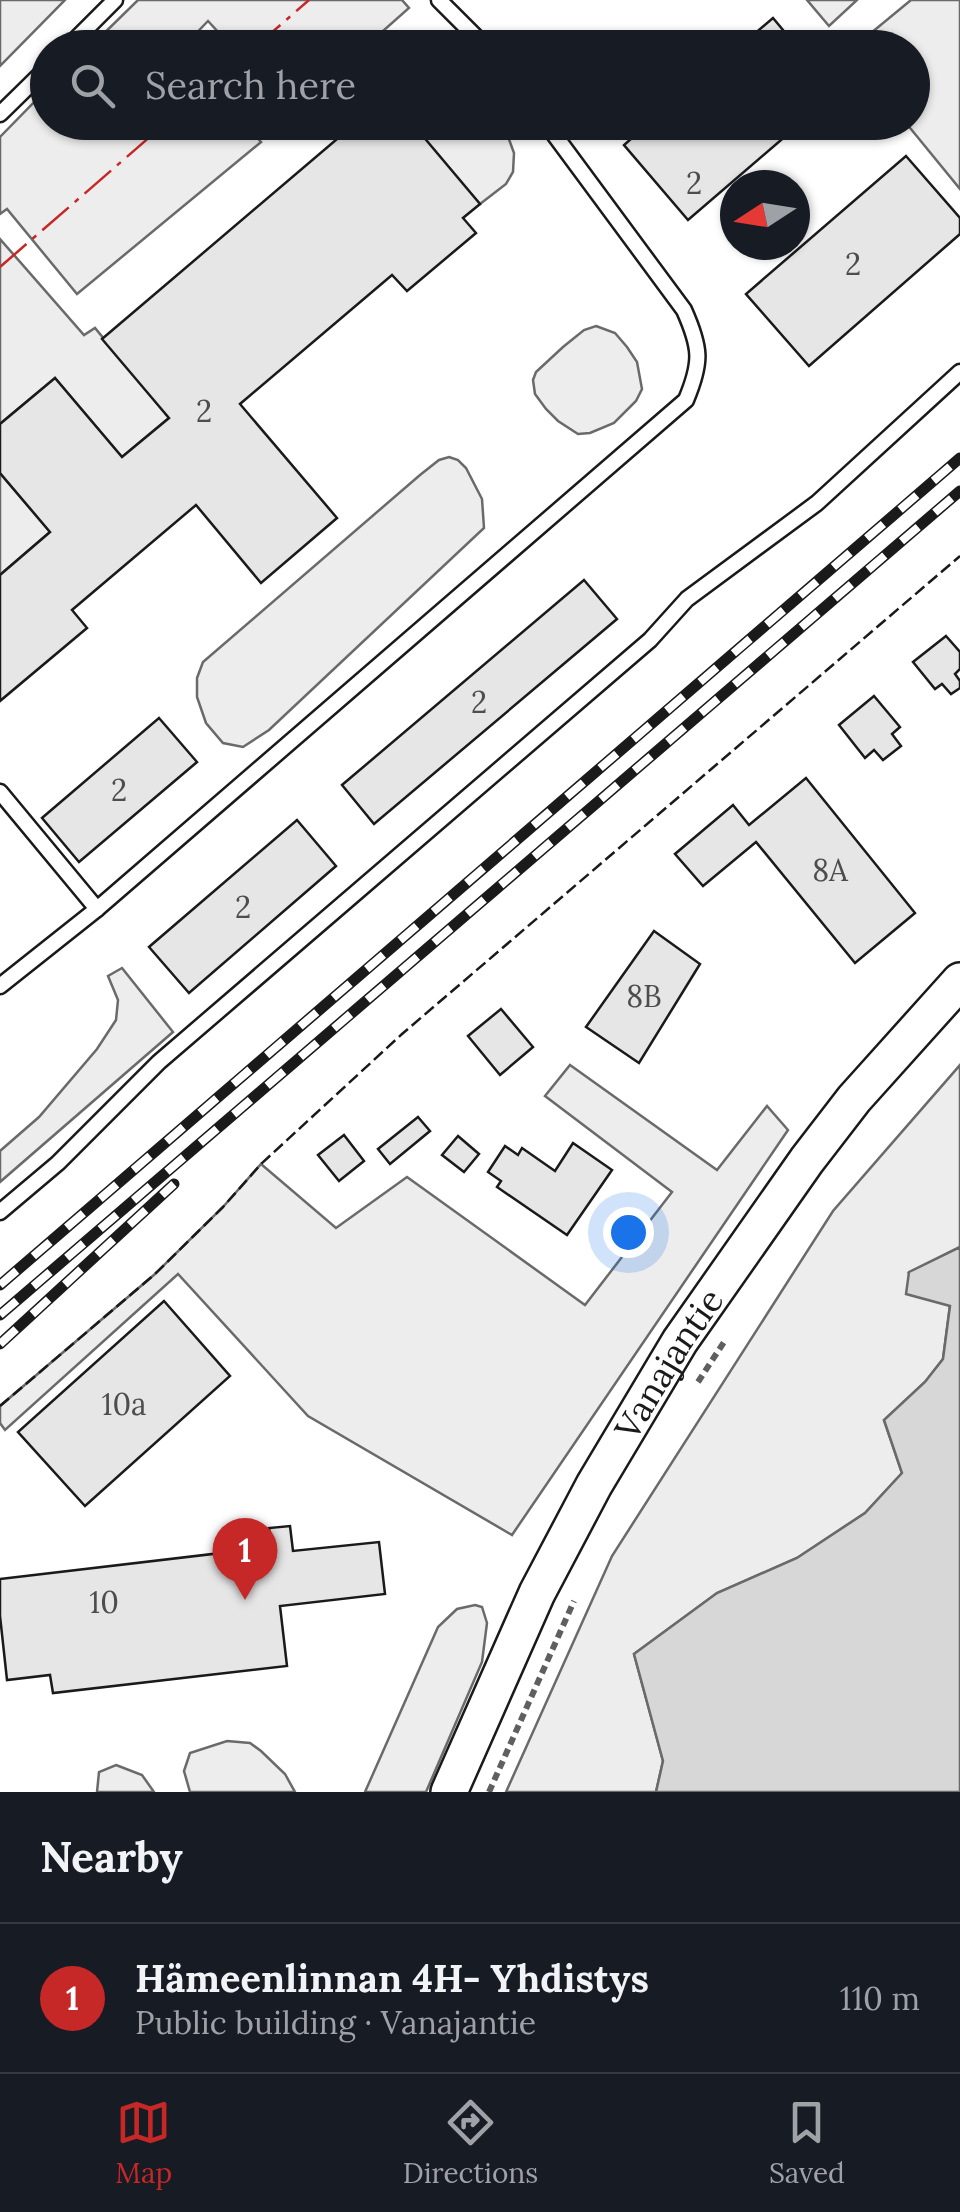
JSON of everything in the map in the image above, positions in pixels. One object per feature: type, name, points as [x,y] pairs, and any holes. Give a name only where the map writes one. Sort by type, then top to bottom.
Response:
[{"type":"street","name":"Vanajantie","points":[[449,1792],[545,1576],[680,1341],[854,1099],[960,981]]},
{"type":"lane","points":[[85,30],[115,0]]},
{"type":"lane","points":[[439,0],[469,30]]},
{"type":"lane","points":[[0,114],[30,85]]},
{"type":"lane","points":[[0,986],[97,910],[686,400],[700,360],[695,333],[684,310],[558,140]]},
{"type":"lane","points":[[0,1212],[58,1163],[159,1062],[650,640],[687,599],[817,502],[960,372]]},
{"type":"lane","points":[[0,792],[97,910]]},
{"type":"path","points":[[696,1386],[727,1338]]},
{"type":"path","points":[[490,1792],[576,1594]]},
{"type":"shaded area","points":[[0,0],[65,0],[35,30],[30,30],[30,36],[0,66]]},
{"type":"shaded area","points":[[138,0],[402,0],[409,8],[384,30],[216,30],[208,21],[199,30],[107,30]]},
{"type":"shaded area","points":[[807,0],[857,0],[829,26]]},
{"type":"shaded area","points":[[911,0],[960,0],[960,189],[920,140],[930,140],[930,30],[875,30]]},
{"type":"shaded area","points":[[30,106],[30,140],[261,142],[77,294],[7,209],[0,214],[0,137]]},
{"type":"shaded area","points":[[425,140],[509,140],[514,153],[513,172],[506,184],[480,204]]},
{"type":"shaded area","points":[[0,239],[84,335],[95,328],[169,418],[122,457],[55,378],[0,424]]},
{"type":"shaded area","points":[[596,326],[615,333],[627,347],[637,362],[642,389],[614,423],[578,434],[546,409],[535,394],[533,380],[536,372],[563,347],[584,330]]},
{"type":"shaded area","points":[[449,457],[466,468],[482,499],[484,528],[269,730],[243,747],[223,743],[206,723],[197,697],[197,678],[203,662],[420,475]]},
{"type":"shaded area","points":[[0,473],[50,532],[0,575]]},
{"type":"shaded area","points":[[122,968],[173,1032],[0,1182],[0,1151],[39,1117],[97,1049],[116,1020],[118,1000],[108,976]]},
{"type":"shaded area","points":[[570,1065],[717,1170],[767,1106],[788,1130],[512,1535],[308,1416],[178,1274],[5,1430],[0,1423],[0,1406],[155,1274],[261,1164],[336,1228],[407,1177],[585,1305],[672,1192],[545,1096]]},
{"type":"shaded area","points":[[960,1065],[960,1247],[909,1273],[950,1305],[943,1359],[925,1382],[884,1420],[902,1473],[865,1513],[797,1558],[717,1593],[634,1654],[663,1761],[656,1792],[506,1792],[612,1556],[833,1211]]},
{"type":"shaded area","points":[[960,1247],[960,1792],[656,1792],[663,1761],[634,1654],[717,1593],[797,1558],[865,1513],[902,1473],[884,1420],[925,1382],[943,1359],[950,1306],[906,1294],[909,1272]]},
{"type":"shaded area","points":[[482,1607],[487,1623],[482,1662],[426,1792],[365,1792],[438,1627],[457,1609]]},
{"type":"shaded area","points":[[227,1741],[250,1743],[261,1751],[285,1774],[295,1792],[190,1792],[184,1771],[190,1753]]},
{"type":"shaded area","points":[[116,1765],[142,1775],[154,1792],[97,1792],[99,1772]]},
{"type":"building","points":[[773,18],[783,30],[759,30]]},
{"type":"building","points":[[336,140],[426,140],[480,204],[463,218],[476,233],[407,291],[392,275],[240,404],[337,518],[261,583],[196,505],[72,610],[87,628],[0,701],[0,575],[50,532],[0,473],[0,424],[55,378],[122,457],[169,418],[102,339]]},
{"type":"building","points":[[630,140],[781,140],[746,170],[720,170],[720,192],[688,220],[624,145]]},
{"type":"building","points":[[906,156],[960,218],[960,234],[809,366],[746,294],[785,260],[810,260],[810,239]]},
{"type":"building","points":[[584,580],[617,619],[374,824],[342,785]]},
{"type":"building","points":[[946,636],[960,652],[960,669],[955,674],[960,688],[951,694],[942,684],[935,689],[913,662]]},
{"type":"building","points":[[874,696],[900,727],[892,734],[901,746],[883,760],[874,750],[865,758],[839,725]]},
{"type":"building","points":[[159,718],[197,762],[79,862],[42,818]]},
{"type":"building","points":[[806,778],[915,913],[855,963],[756,842],[703,886],[675,854],[733,805],[749,825]]},
{"type":"building","points":[[297,820],[336,866],[189,993],[149,947]]},
{"type":"building","points":[[654,931],[700,964],[639,1063],[586,1027]]},
{"type":"building","points":[[501,1009],[533,1047],[500,1075],[468,1036]]},
{"type":"building","points":[[418,1117],[430,1131],[390,1164],[378,1149]]},
{"type":"building","points":[[344,1135],[364,1161],[339,1181],[318,1155]]},
{"type":"building","points":[[458,1136],[479,1154],[464,1172],[442,1155]]},
{"type":"building","points":[[573,1143],[612,1170],[567,1235],[497,1187],[501,1181],[488,1172],[505,1146],[518,1155],[522,1148],[555,1171]]},
{"type":"building","points":[[164,1301],[230,1376],[85,1506],[18,1432]]},
{"type":"building","points":[[290,1526],[293,1551],[379,1542],[385,1594],[280,1606],[287,1666],[53,1693],[50,1675],[7,1680],[0,1579],[272,1547],[269,1528]]},
{"type":"railway","points":[[0,1285],[960,458]]},
{"type":"railway","points":[[0,1315],[960,491]]},
{"type":"railway","points":[[0,1344],[174,1184]]},
{"type":"fence","points":[[0,1406],[155,1274],[261,1164],[402,1034],[960,556]]},
{"type":"power","points":[[275,30],[309,0]]},
{"type":"power","points":[[0,267],[146,140]]},
{"type":"place","name":"Hämeenlinnan 4H- Yhdistys","points":[[245,1600]]}]
